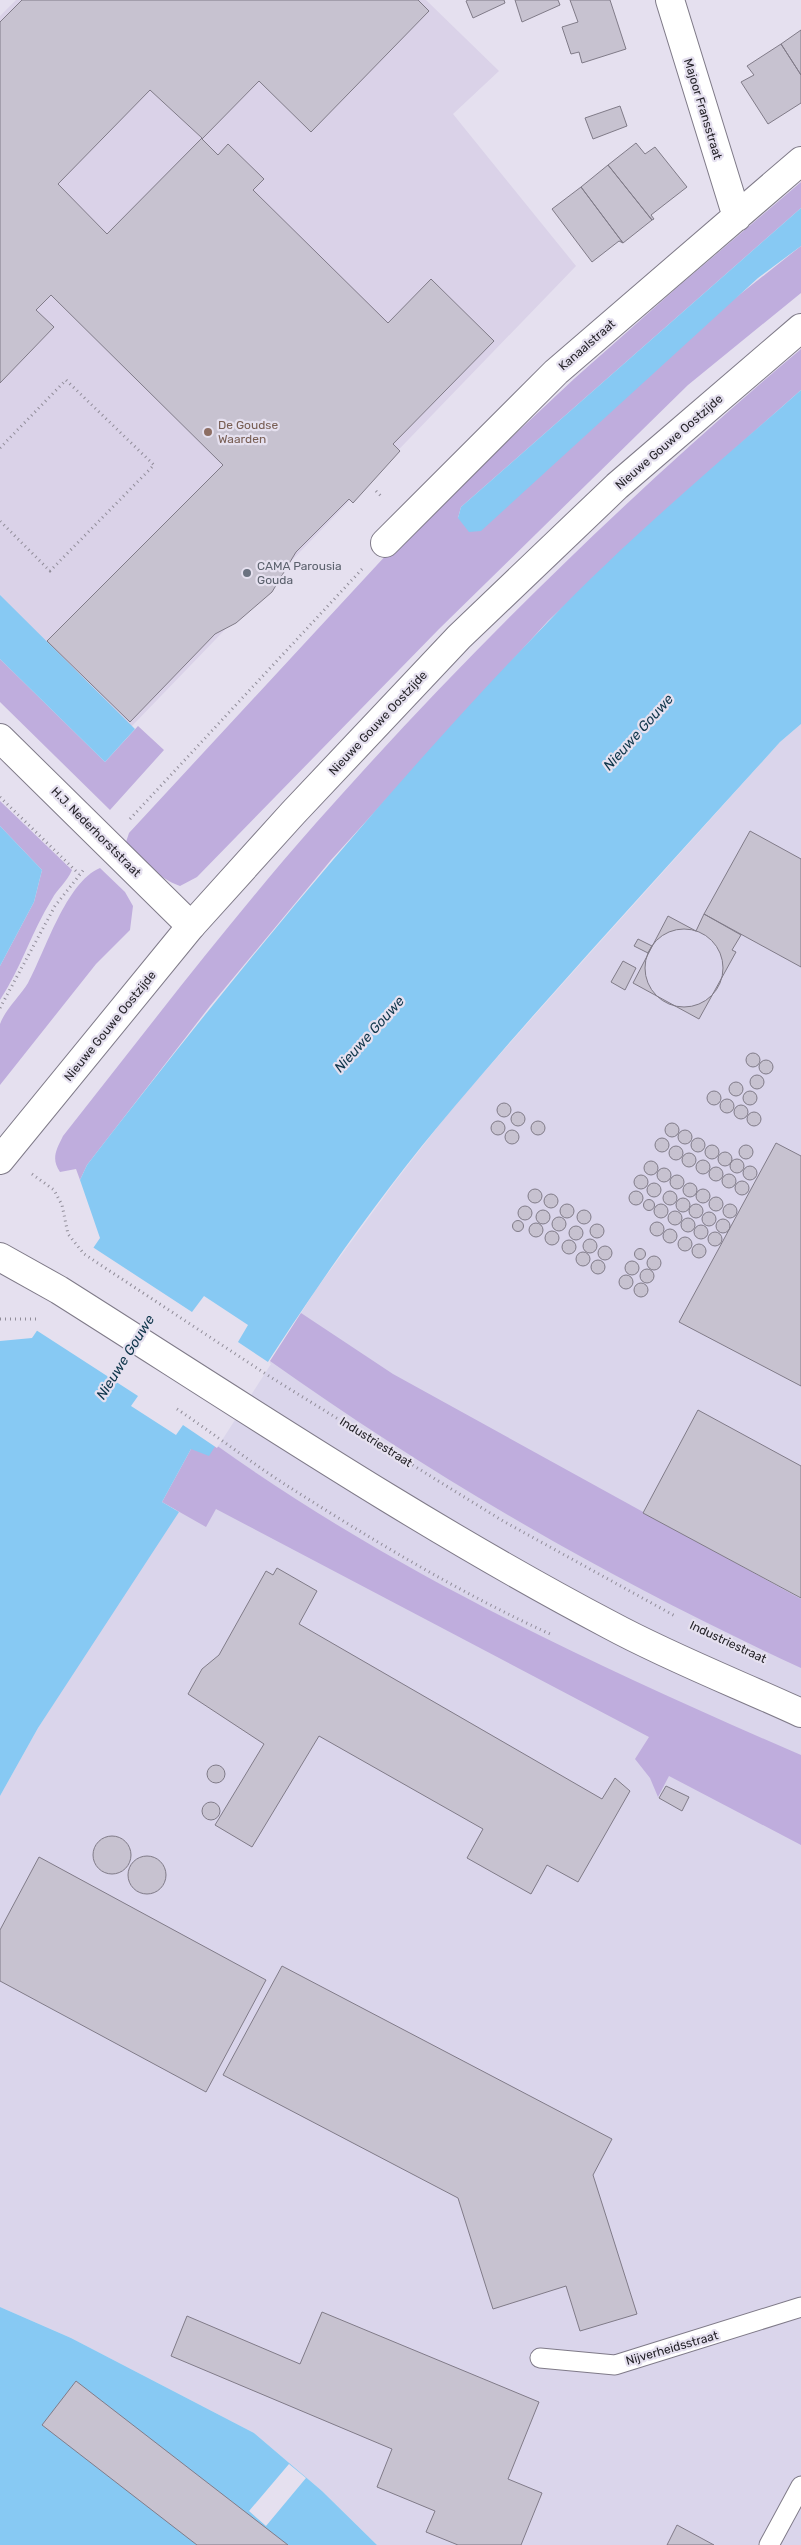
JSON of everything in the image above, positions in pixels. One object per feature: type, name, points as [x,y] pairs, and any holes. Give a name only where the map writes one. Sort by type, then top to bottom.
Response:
[{"type":"main road","name":"Majoor Fransstraat","points":[[670,0],[737,217]]},
{"type":"main road","name":"Kanaalstraat","points":[[385,543],[556,372],[801,161]]},
{"type":"main road","name":"Nieuwe Gouwe Oostzijde","points":[[2,1158],[190,926],[293,812],[459,637],[617,486],[801,328]]},
{"type":"main road","name":"H.J. Nederhorststraat","points":[[0,738],[190,926]]},
{"type":"main road","points":[[0,1257],[59,1290],[431,1524],[611,1626],[801,1713]]},
{"type":"lane","name":"Nijverheidsstraat","points":[[540,2358],[615,2365],[801,2307]]},
{"type":"lane","points":[[769,2545],[801,2486]]},
{"type":"path","points":[[0,448],[66,380],[154,466],[50,571],[0,521]]},
{"type":"path","points":[[107,843],[385,543]]},
{"type":"path","points":[[0,797],[79,874],[55,906],[0,1008]]},
{"type":"path","name":"Industriestraat","points":[[2,1158],[54,1190],[62,1205],[68,1234],[84,1254],[272,1378],[503,1521],[676,1617]]},
{"type":"path","points":[[0,1319],[40,1318]]},
{"type":"shaded area","name":"De Goudse Waarden","points":[[16,0],[426,0],[499,71],[453,114],[576,266],[131,727],[0,599],[0,16]]},
{"type":"shaded area","points":[[801,182],[801,208],[461,507],[458,518],[801,246],[801,293],[688,385],[439,629],[197,877],[180,886],[164,878],[150,867],[126,842],[129,833],[389,552],[575,378]]},
{"type":"shaded area","points":[[801,349],[801,390],[659,516],[548,621],[331,860],[210,1006],[87,1165],[80,1180],[76,1169],[60,1172],[55,1159],[63,1136],[219,939],[316,823],[431,698],[550,577],[673,461]]},
{"type":"shaded area","points":[[0,659],[105,762],[138,726],[164,750],[110,810],[0,702]]},
{"type":"shaded area","points":[[801,724],[801,2545],[377,2545],[322,2491],[254,2433],[71,2338],[0,2307],[0,1796],[38,1728],[315,1291],[394,1183],[454,1106],[780,742]]},
{"type":"shaded area","points":[[0,801],[72,870],[45,911],[0,1000],[0,966],[34,902],[42,870],[0,826]]},
{"type":"shaded area","points":[[100,868],[125,892],[133,906],[130,930],[96,964],[0,1085],[0,1024],[2,1019],[28,983],[67,902],[88,876]]},
{"type":"shaded area","points":[[301,1313],[393,1374],[801,1599],[801,1668],[663,1600],[528,1527],[397,1447],[270,1361]]},
{"type":"shaded area","points":[[216,1445],[284,1492],[427,1577],[649,1688],[801,1755],[801,1845],[669,1776],[658,1797],[650,1778],[635,1759],[649,1737],[216,1509],[206,1527],[162,1502],[191,1449]]},
{"type":"water","points":[[801,208],[801,246],[758,278],[481,531],[469,532],[458,518],[461,507]]},
{"type":"water","name":"Nieuwe Gouwe","points":[[801,390],[801,724],[780,742],[535,1014],[455,1106],[388,1189],[325,1276],[209,1456],[191,1449],[162,1502],[179,1512],[38,1728],[0,1796],[0,1341],[32,1338],[100,1238],[80,1180],[87,1165],[253,956],[426,753],[577,592],[671,504]]},
{"type":"water","points":[[0,595],[135,729],[105,762],[0,659]]},
{"type":"water","points":[[0,826],[42,870],[34,902],[0,966]]},
{"type":"water","points":[[0,2307],[71,2338],[254,2433],[322,2491],[377,2545],[0,2545]]},
{"type":"pier","points":[[91,1246],[192,1312],[204,1296],[248,1325],[238,1342],[271,1364],[217,1448],[183,1425],[176,1435],[131,1406],[138,1396],[36,1330]]},
{"type":"pier","points":[[289,2464],[306,2478],[266,2526],[249,2511]]},
{"type":"building","name":"De Goudse Waarden","points":[[22,0],[418,0],[429,11],[311,132],[259,81],[202,139],[218,155],[228,144],[264,179],[253,190],[388,323],[431,279],[494,341],[393,444],[400,451],[353,503],[349,499],[296,552],[272,592],[236,623],[215,634],[130,722],[47,641],[223,465],[51,295],[36,310],[54,327],[0,383],[0,22]],"holes":[[[150,90],[202,138],[107,234],[58,184]]]},
{"type":"building","points":[[504,0],[505,3],[473,18],[466,1]]},
{"type":"building","points":[[515,0],[558,0],[560,5],[522,22]]},
{"type":"building","points":[[570,0],[610,0],[626,49],[582,63],[579,52],[571,54],[562,27],[578,22]]},
{"type":"building","points":[[801,30],[801,75],[781,44]]},
{"type":"building","points":[[781,44],[801,75],[801,103],[768,124],[741,82],[754,75],[747,66]]},
{"type":"building","points":[[620,106],[627,126],[593,139],[585,118]]},
{"type":"building","points":[[636,143],[645,154],[655,147],[687,187],[651,215],[654,219],[652,220],[608,165]]},
{"type":"building","points":[[608,165],[652,220],[623,243],[581,187]]},
{"type":"building","points":[[581,187],[623,243],[619,241],[592,262],[552,209]]},
{"type":"building","points":[[750,831],[801,859],[801,967],[704,914]]},
{"type":"building","points":[[704,914],[741,935],[732,950],[736,952],[699,1019],[633,983],[668,916],[696,931]]},
{"type":"building","points":[[684,929],[699,932],[711,941],[720,953],[723,968],[720,983],[711,995],[699,1004],[684,1007],[669,1004],[657,995],[648,983],[645,968],[648,953],[657,941],[669,932]]},
{"type":"building","points":[[638,939],[652,946],[648,953],[634,946]]},
{"type":"building","points":[[623,961],[636,968],[625,990],[611,982]]},
{"type":"building","points":[[750,1053],[756,1053],[760,1060],[756,1067],[750,1067],[746,1063],[746,1057]]},
{"type":"building","points":[[763,1060],[769,1060],[773,1067],[769,1074],[763,1074],[759,1070],[759,1064]]},
{"type":"building","points":[[754,1075],[760,1075],[764,1082],[760,1089],[754,1089],[750,1085],[750,1079]]},
{"type":"building","points":[[733,1082],[739,1082],[743,1089],[739,1096],[733,1096],[729,1092],[729,1086]]},
{"type":"building","points":[[711,1091],[717,1091],[721,1098],[717,1105],[711,1105],[707,1101],[707,1095]]},
{"type":"building","points":[[747,1091],[753,1091],[757,1098],[753,1105],[747,1105],[743,1101],[743,1095]]},
{"type":"building","points":[[724,1099],[730,1099],[734,1106],[730,1113],[724,1113],[720,1109],[720,1103]]},
{"type":"building","points":[[501,1103],[507,1103],[511,1110],[507,1117],[501,1117],[497,1113],[497,1107]]},
{"type":"building","points":[[738,1105],[744,1105],[748,1112],[744,1119],[738,1119],[734,1115],[734,1109]]},
{"type":"building","points":[[515,1112],[521,1112],[525,1119],[521,1126],[515,1126],[511,1122],[511,1116]]},
{"type":"building","points":[[751,1112],[757,1112],[761,1119],[757,1126],[751,1126],[747,1122],[747,1116]]},
{"type":"building","points":[[495,1121],[501,1121],[505,1128],[501,1135],[495,1135],[491,1131],[491,1125]]},
{"type":"building","points":[[535,1121],[541,1121],[545,1128],[541,1135],[535,1135],[531,1131],[531,1125]]},
{"type":"building","points":[[672,1123],[677,1125],[679,1130],[677,1135],[672,1137],[667,1135],[665,1130],[667,1125]]},
{"type":"building","points":[[512,1130],[517,1132],[519,1137],[517,1142],[512,1144],[507,1142],[505,1137],[507,1132]]},
{"type":"building","points":[[685,1130],[690,1132],[692,1137],[690,1142],[685,1144],[680,1142],[678,1137],[680,1132]]},
{"type":"building","points":[[659,1138],[665,1138],[669,1145],[665,1152],[659,1152],[655,1148],[655,1142]]},
{"type":"building","points":[[695,1138],[701,1138],[705,1145],[701,1152],[695,1152],[691,1148],[691,1142]]},
{"type":"building","points":[[776,1143],[801,1156],[801,1386],[679,1322]]},
{"type":"building","points":[[709,1145],[715,1145],[719,1152],[715,1159],[709,1159],[705,1155],[705,1149]]},
{"type":"building","points":[[746,1145],[751,1147],[753,1152],[751,1157],[746,1159],[741,1157],[739,1152],[741,1147]]},
{"type":"building","points":[[673,1146],[679,1146],[683,1153],[679,1160],[673,1160],[669,1156],[669,1150]]},
{"type":"building","points":[[722,1152],[728,1152],[732,1159],[728,1166],[722,1166],[718,1162],[718,1156]]},
{"type":"building","points":[[689,1153],[694,1155],[696,1160],[694,1165],[689,1167],[684,1165],[682,1160],[684,1155]]},
{"type":"building","points":[[734,1159],[740,1159],[744,1166],[740,1173],[734,1173],[730,1169],[730,1163]]},
{"type":"building","points":[[703,1160],[708,1162],[710,1167],[708,1172],[703,1174],[698,1172],[696,1167],[698,1162]]},
{"type":"building","points":[[648,1161],[654,1161],[658,1168],[654,1175],[648,1175],[644,1171],[644,1165]]},
{"type":"building","points":[[747,1166],[753,1166],[757,1173],[753,1180],[747,1180],[743,1176],[743,1170]]},
{"type":"building","points":[[713,1167],[719,1167],[723,1174],[719,1181],[713,1181],[709,1177],[709,1171]]},
{"type":"building","points":[[664,1168],[669,1170],[671,1175],[669,1180],[664,1182],[659,1180],[657,1175],[659,1170]]},
{"type":"building","points":[[729,1174],[734,1176],[736,1181],[734,1186],[729,1188],[724,1186],[722,1181],[724,1176]]},
{"type":"building","points":[[641,1175],[646,1177],[648,1182],[646,1187],[641,1189],[636,1187],[634,1182],[636,1177]]},
{"type":"building","points":[[677,1175],[682,1177],[684,1182],[682,1187],[677,1189],[672,1187],[670,1182],[672,1177]]},
{"type":"building","points":[[739,1181],[745,1181],[749,1188],[745,1195],[739,1195],[735,1191],[735,1185]]},
{"type":"building","points":[[654,1183],[659,1185],[661,1190],[659,1195],[654,1197],[649,1195],[647,1190],[649,1185]]},
{"type":"building","points":[[690,1183],[695,1185],[697,1190],[695,1195],[690,1197],[685,1195],[683,1190],[685,1185]]},
{"type":"building","points":[[535,1189],[540,1191],[542,1196],[540,1201],[535,1203],[530,1201],[528,1196],[530,1191]]},
{"type":"building","points":[[700,1189],[706,1189],[710,1196],[706,1203],[700,1203],[696,1199],[696,1193]]},
{"type":"building","points":[[633,1191],[639,1191],[643,1198],[639,1205],[633,1205],[629,1201],[629,1195]]},
{"type":"building","points":[[667,1191],[673,1191],[677,1198],[673,1205],[667,1205],[663,1201],[663,1195]]},
{"type":"building","points":[[551,1194],[556,1196],[558,1201],[556,1206],[551,1208],[546,1206],[544,1201],[546,1196]]},
{"type":"building","points":[[713,1197],[719,1197],[723,1204],[719,1211],[713,1211],[709,1207],[709,1201]]},
{"type":"building","points":[[680,1198],[686,1198],[690,1205],[686,1212],[680,1212],[676,1208],[676,1202]]},
{"type":"building","points":[[649,1199],[655,1205],[649,1211],[643,1205]]},
{"type":"building","points":[[567,1204],[572,1206],[574,1211],[572,1216],[567,1218],[562,1216],[560,1211],[562,1206]]},
{"type":"building","points":[[661,1204],[666,1206],[668,1211],[666,1216],[661,1218],[656,1216],[654,1211],[656,1206]]},
{"type":"building","points":[[696,1204],[701,1206],[703,1211],[701,1216],[696,1218],[691,1216],[689,1211],[691,1206]]},
{"type":"building","points":[[727,1204],[733,1204],[737,1211],[733,1218],[727,1218],[723,1214],[723,1208]]},
{"type":"building","points":[[525,1206],[530,1208],[532,1213],[530,1218],[525,1220],[520,1218],[518,1213],[520,1208]]},
{"type":"building","points":[[543,1210],[548,1212],[550,1217],[548,1222],[543,1224],[538,1222],[536,1217],[538,1212]]},
{"type":"building","points":[[581,1210],[587,1210],[591,1217],[587,1224],[581,1224],[577,1220],[577,1214]]},
{"type":"building","points":[[675,1211],[680,1213],[682,1218],[680,1223],[675,1225],[670,1223],[668,1218],[670,1213]]},
{"type":"building","points":[[706,1212],[712,1212],[716,1219],[712,1226],[706,1226],[702,1222],[702,1216]]},
{"type":"building","points":[[559,1217],[564,1219],[566,1224],[564,1229],[559,1231],[554,1229],[552,1224],[554,1219]]},
{"type":"building","points":[[688,1218],[693,1220],[695,1225],[693,1230],[688,1232],[683,1230],[681,1225],[683,1220]]},
{"type":"building","points":[[720,1219],[726,1219],[730,1226],[726,1233],[720,1233],[716,1229],[716,1223]]},
{"type":"building","points":[[518,1220],[524,1226],[518,1232],[512,1226]]},
{"type":"building","points":[[657,1222],[662,1224],[664,1229],[662,1234],[657,1236],[652,1234],[650,1229],[652,1224]]},
{"type":"building","points":[[536,1223],[541,1225],[543,1230],[541,1235],[536,1237],[531,1235],[529,1230],[531,1225]]},
{"type":"building","points":[[594,1224],[600,1224],[604,1231],[600,1238],[594,1238],[590,1234],[590,1228]]},
{"type":"building","points":[[698,1225],[704,1225],[708,1232],[704,1239],[698,1239],[694,1235],[694,1229]]},
{"type":"building","points":[[573,1226],[579,1226],[583,1233],[579,1240],[573,1240],[569,1236],[569,1230]]},
{"type":"building","points":[[667,1229],[673,1229],[677,1236],[673,1243],[667,1243],[663,1239],[663,1233]]},
{"type":"building","points":[[552,1231],[557,1233],[559,1238],[557,1243],[552,1245],[547,1243],[545,1238],[547,1233]]},
{"type":"building","points":[[712,1232],[718,1232],[722,1239],[718,1246],[712,1246],[708,1242],[708,1236]]},
{"type":"building","points":[[685,1237],[690,1239],[692,1244],[690,1249],[685,1251],[680,1249],[678,1244],[680,1239]]},
{"type":"building","points":[[590,1239],[595,1241],[597,1246],[595,1251],[590,1253],[585,1251],[583,1246],[585,1241]]},
{"type":"building","points":[[566,1240],[572,1240],[576,1247],[572,1254],[566,1254],[562,1250],[562,1244]]},
{"type":"building","points":[[696,1244],[702,1244],[706,1251],[702,1258],[696,1258],[692,1254],[692,1248]]},
{"type":"building","points":[[605,1246],[610,1248],[612,1253],[610,1258],[605,1260],[600,1258],[598,1253],[600,1248]]},
{"type":"building","points":[[640,1248],[646,1254],[640,1260],[634,1254]]},
{"type":"building","points":[[580,1252],[586,1252],[590,1259],[586,1266],[580,1266],[576,1262],[576,1256]]},
{"type":"building","points":[[651,1256],[657,1256],[661,1263],[657,1270],[651,1270],[647,1266],[647,1260]]},
{"type":"building","points":[[598,1260],[603,1262],[605,1267],[603,1272],[598,1274],[593,1272],[591,1267],[593,1262]]},
{"type":"building","points":[[632,1261],[637,1263],[639,1268],[637,1273],[632,1275],[627,1273],[625,1268],[627,1263]]},
{"type":"building","points":[[644,1269],[650,1269],[654,1276],[650,1283],[644,1283],[640,1279],[640,1273]]},
{"type":"building","points":[[623,1275],[629,1275],[633,1282],[629,1289],[623,1289],[619,1285],[619,1279]]},
{"type":"building","points":[[641,1283],[646,1285],[648,1290],[646,1295],[641,1297],[636,1295],[634,1290],[636,1285]]},
{"type":"building","points":[[698,1410],[801,1466],[801,1598],[643,1513]]},
{"type":"building","points":[[277,1568],[317,1591],[299,1624],[602,1799],[615,1778],[630,1791],[578,1882],[547,1865],[531,1894],[467,1858],[483,1829],[319,1736],[252,1847],[215,1825],[264,1744],[188,1694],[202,1669],[219,1655],[266,1571],[273,1575]]},
{"type":"building","points":[[216,1765],[222,1768],[225,1774],[222,1780],[216,1783],[210,1780],[207,1774],[210,1768]]},
{"type":"building","points":[[666,1786],[689,1797],[682,1811],[659,1798]]},
{"type":"building","points":[[211,1802],[217,1805],[220,1811],[217,1817],[211,1820],[205,1817],[202,1811],[205,1805]]},
{"type":"building","points":[[112,1836],[125,1842],[131,1855],[125,1868],[112,1874],[99,1868],[93,1855],[99,1842]]},
{"type":"building","points":[[147,1856],[160,1862],[166,1875],[160,1888],[147,1894],[134,1888],[128,1875],[134,1862]]},
{"type":"building","points":[[39,1857],[266,1980],[206,2092],[0,1981],[0,1930]]},
{"type":"building","points":[[282,1966],[612,2139],[593,2175],[637,2314],[580,2331],[566,2286],[493,2309],[458,2198],[223,2075]]},
{"type":"building","points":[[322,2312],[539,2402],[508,2479],[542,2493],[521,2545],[458,2545],[426,2532],[435,2511],[377,2487],[392,2449],[171,2356],[187,2316],[300,2364]]},
{"type":"building","points":[[76,2381],[288,2545],[197,2545],[42,2425]]},
{"type":"building","points":[[677,2525],[714,2545],[667,2545]]},
{"type":"place","name":"De Goudse Waarden","points":[[208,432]]},
{"type":"place","name":"CAMA Parousia Gouda","points":[[247,573]]}]
